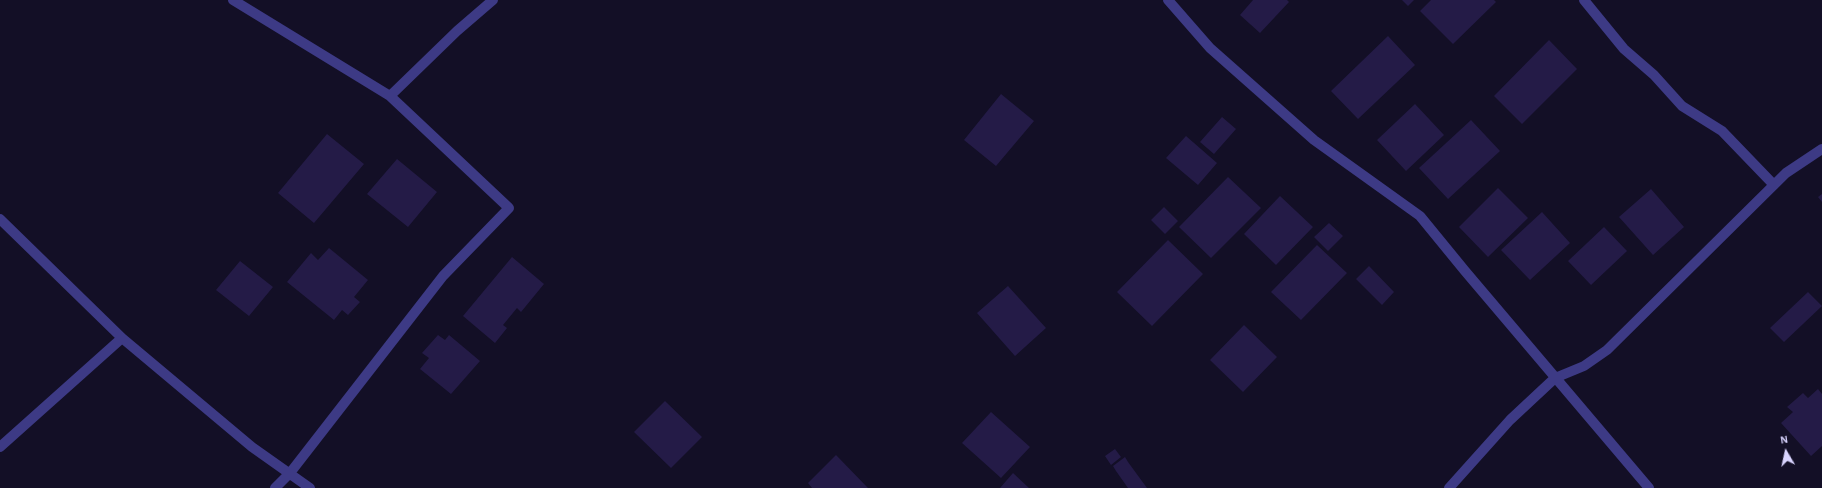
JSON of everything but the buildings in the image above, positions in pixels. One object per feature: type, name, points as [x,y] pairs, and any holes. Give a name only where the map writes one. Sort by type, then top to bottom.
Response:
[{"type":"street","points":[[233,0],[390,96],[509,208],[444,276],[290,473],[275,488]]},
{"type":"street","points":[[390,96],[456,31],[493,0]]},
{"type":"street","points":[[1168,0],[1210,48],[1314,140],[1420,216],[1649,488]]},
{"type":"street","points":[[1584,0],[1624,49],[1654,75],[1682,106],[1722,131],[1774,185]]},
{"type":"street","points":[[1449,488],[1510,420],[1555,378],[1584,366],[1607,350],[1786,173],[1822,149]]},
{"type":"street","points":[[0,219],[122,338],[252,446],[310,488]]},
{"type":"street","points":[[0,447],[122,338]]}]
